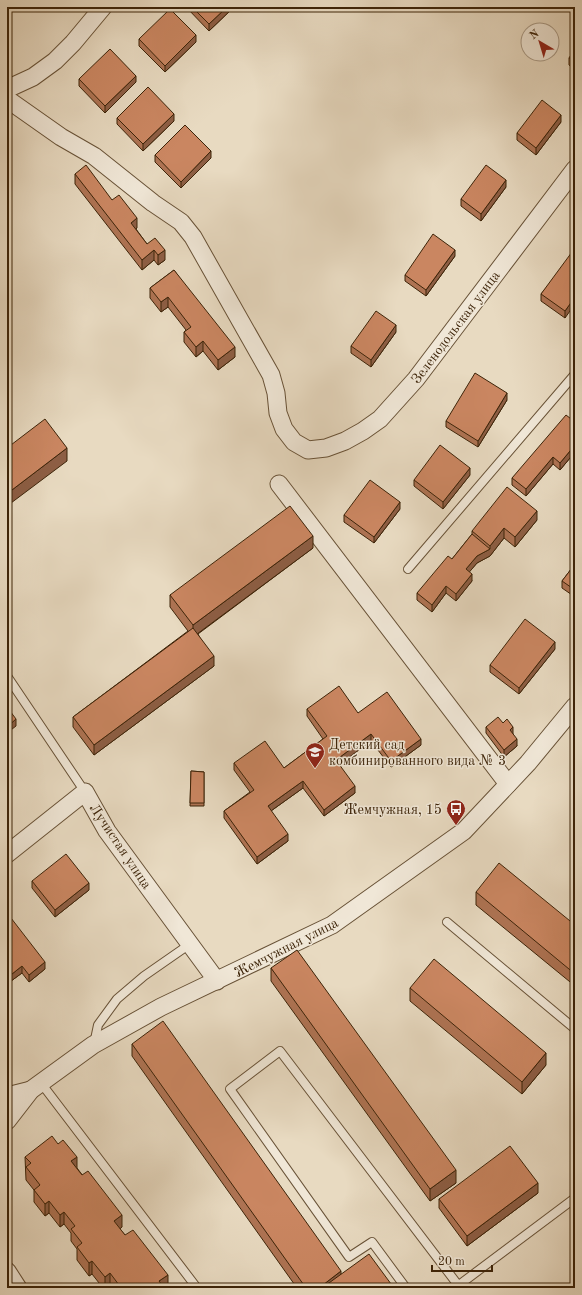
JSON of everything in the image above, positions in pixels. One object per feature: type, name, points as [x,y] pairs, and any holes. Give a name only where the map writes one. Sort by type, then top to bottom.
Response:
[{"type":"street","points":[[7,89],[33,77],[55,61],[74,43],[103,7]]},
{"type":"street","name":"Зеленодольская улица","points":[[7,99],[61,137],[94,156],[153,203],[181,222],[193,237],[271,375],[276,393],[278,413],[284,429],[294,442],[308,450],[326,448],[345,441],[380,419],[416,379],[575,169]]},
{"type":"street","points":[[279,484],[508,784]]},
{"type":"street","name":"Жемчужная улица","points":[[7,1120],[36,1086],[93,1045],[161,1007],[332,925],[464,831],[528,763],[575,706]]},
{"type":"street","name":"Лучистая улица","points":[[7,854],[85,792],[108,831],[217,981]]},
{"type":"street","points":[[7,1096],[36,1086]]},
{"type":"street","points":[[7,1271],[18,1288]]},
{"type":"lane","points":[[408,569],[575,374]]},
{"type":"lane","points":[[7,676],[85,792]]},
{"type":"lane","points":[[447,922],[575,1029]]},
{"type":"lane","points":[[93,1045],[98,1025],[117,999],[144,976],[190,944]]},
{"type":"lane","points":[[406,1288],[372,1242],[349,1257],[230,1089],[280,1051],[456,1286],[575,1198]]},
{"type":"lane","points":[[36,1086],[197,1288]]},
{"type":"building","points":[[192,7],[227,7],[209,24]]},
{"type":"building","points":[[170,9],[196,35],[165,66],[139,39]]},
{"type":"building","points":[[110,49],[136,76],[105,106],[79,79]]},
{"type":"building","points":[[575,50],[575,63],[569,58]]},
{"type":"building","points":[[148,87],[174,114],[143,144],[117,118]]},
{"type":"building","points":[[542,100],[561,115],[536,148],[517,133]]},
{"type":"building","points":[[185,125],[211,151],[181,182],[155,155]]},
{"type":"building","points":[[86,165],[112,200],[119,195],[137,218],[131,223],[147,244],[155,238],[165,250],[158,255],[154,250],[142,260],[75,174]]},
{"type":"building","points":[[486,165],[506,180],[481,214],[461,199]]},
{"type":"building","points":[[433,234],[455,250],[426,290],[405,275]]},
{"type":"building","points":[[572,252],[575,254],[575,297],[565,311],[541,294]]},
{"type":"building","points":[[174,270],[235,347],[218,360],[203,341],[196,347],[184,332],[191,327],[168,297],[161,302],[150,288]]},
{"type":"building","points":[[376,311],[396,325],[371,360],[351,346]]},
{"type":"building","points":[[475,373],[507,393],[478,441],[446,421]]},
{"type":"building","points":[[566,415],[575,422],[575,445],[560,463],[553,457],[526,489],[512,478]]},
{"type":"building","points":[[45,419],[67,448],[8,493],[11,498],[7,501],[7,448]]},
{"type":"building","points":[[440,445],[470,468],[443,502],[414,480]]},
{"type":"building","points":[[370,480],[400,502],[374,537],[344,515]]},
{"type":"building","points":[[507,487],[537,511],[515,537],[504,528],[490,546],[472,531]]},
{"type":"building","points":[[290,506],[313,536],[193,625],[170,595]]},
{"type":"building","points":[[472,534],[490,549],[477,556],[466,569],[472,574],[456,594],[446,586],[432,605],[417,593],[448,556],[452,559]]},
{"type":"building","points":[[575,564],[575,590],[562,581]]},
{"type":"building","points":[[525,619],[555,642],[519,688],[490,665]]},
{"type":"building","points":[[193,628],[214,656],[94,745],[73,717]]},
{"type":"building","points":[[339,686],[358,713],[387,692],[421,739],[391,761],[371,734],[336,760],[355,786],[324,810],[303,781],[268,806],[288,834],[257,857],[224,811],[254,790],[234,763],[265,741],[284,768],[327,736],[307,709]]},
{"type":"building","points":[[7,707],[16,719],[7,727]]},
{"type":"building","points":[[498,717],[503,723],[507,719],[513,727],[510,730],[517,739],[504,750],[486,727]]},
{"type":"building","points":[[191,771],[204,772],[204,803],[190,803]]},
{"type":"building","points":[[66,854],[89,883],[55,910],[32,881]]},
{"type":"building","points":[[499,863],[575,925],[575,974],[476,892]]},
{"type":"building","points":[[11,918],[45,962],[29,975],[22,966],[7,978],[7,921]]},
{"type":"building","points":[[297,950],[456,1170],[430,1189],[271,968]]},
{"type":"building","points":[[434,959],[546,1053],[522,1082],[410,988]]},
{"type":"building","points":[[163,1021],[341,1271],[319,1288],[306,1288],[132,1044]]},
{"type":"building","points":[[52,1136],[58,1144],[63,1140],[77,1157],[71,1161],[82,1175],[88,1171],[122,1215],[114,1221],[125,1235],[133,1230],[168,1275],[159,1281],[164,1288],[116,1288],[119,1285],[110,1273],[105,1277],[92,1261],[89,1263],[77,1247],[82,1243],[71,1229],[75,1226],[64,1212],[60,1215],[49,1201],[45,1204],[34,1190],[40,1185],[26,1167],[31,1163],[25,1157]]},
{"type":"building","points":[[510,1146],[538,1183],[467,1236],[439,1199]]},
{"type":"building","points":[[369,1254],[394,1288],[322,1288]]},
{"type":"place","name":"Детский сад комбинированного вида № 3","points":[[315,769]]},
{"type":"place","name":"Жемчужная, 15","points":[[456,826]]}]
